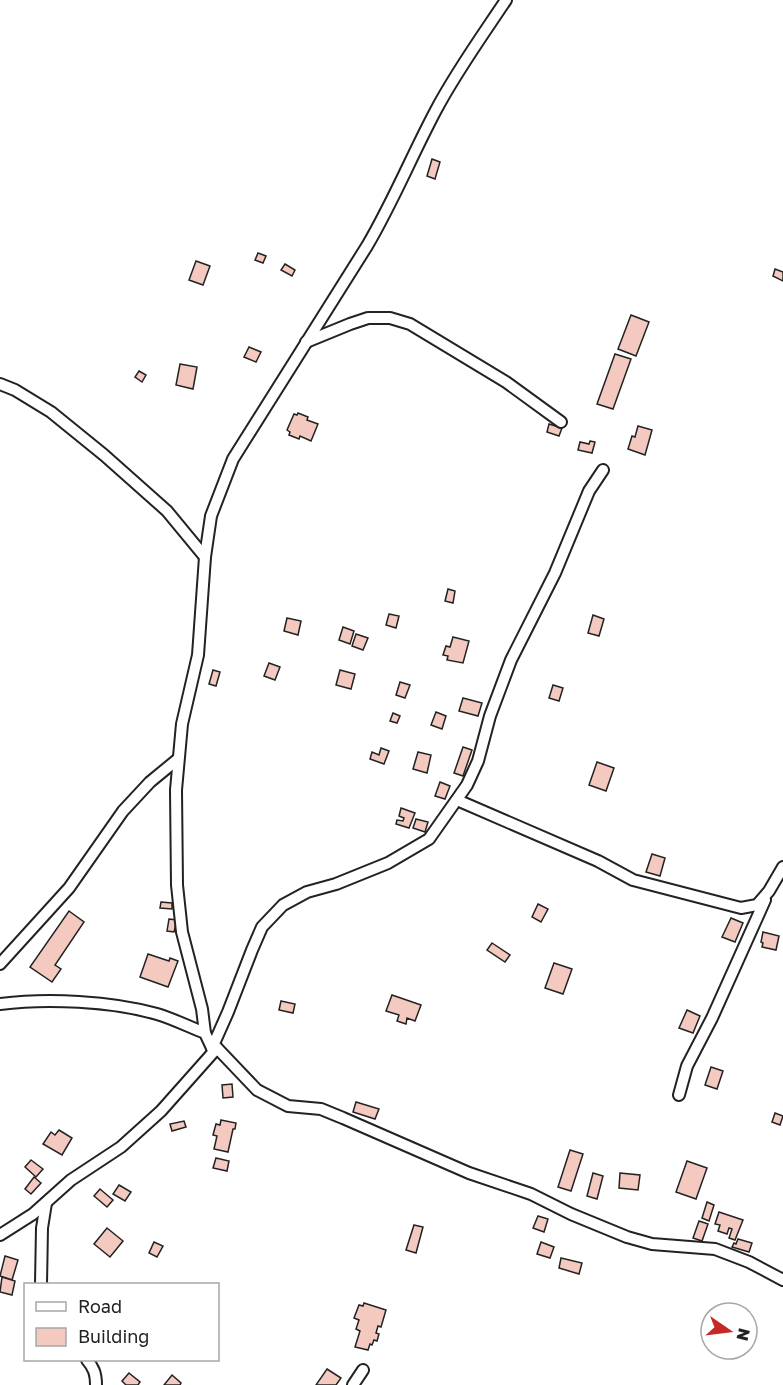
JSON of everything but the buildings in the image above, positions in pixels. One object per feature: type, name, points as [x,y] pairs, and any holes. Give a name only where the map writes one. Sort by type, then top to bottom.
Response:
[{"type":"street","points":[[506,0],[437,107],[401,177],[383,219],[233,459],[211,516],[205,557],[198,655],[182,724],[178,759],[177,885],[182,932],[202,1009],[205,1033],[214,1048],[257,1089],[288,1106],[321,1109],[344,1118],[469,1173],[531,1194],[627,1237],[652,1244],[716,1249],[749,1262],[783,1280]]},
{"type":"street","points":[[305,342],[368,318],[390,318],[410,324],[506,382],[561,422]]},
{"type":"street","points":[[0,384],[15,390],[51,412],[104,454],[167,511],[205,557]]},
{"type":"street","points":[[0,1235],[33,1214],[71,1180],[121,1147],[161,1111],[214,1048],[262,927],[283,905],[307,892],[336,885],[359,876],[429,839],[467,785],[478,761],[490,716],[511,660],[555,573],[589,491],[603,470]]},
{"type":"street","points":[[0,964],[69,888],[123,811],[150,782],[178,759]]},
{"type":"street","points":[[457,800],[598,861],[633,880],[741,908],[757,905],[769,891]]},
{"type":"street","points":[[679,1095],[687,1066],[712,1018],[769,891],[783,867]]},
{"type":"street","points":[[0,1005],[16,1002],[75,1002],[115,1006],[157,1014],[205,1033]]},
{"type":"street","points":[[41,1283],[42,1228],[46,1203]]},
{"type":"street","points":[[89,1361],[96,1375],[96,1385]]},
{"type":"street","points":[[353,1385],[363,1370]]}]
